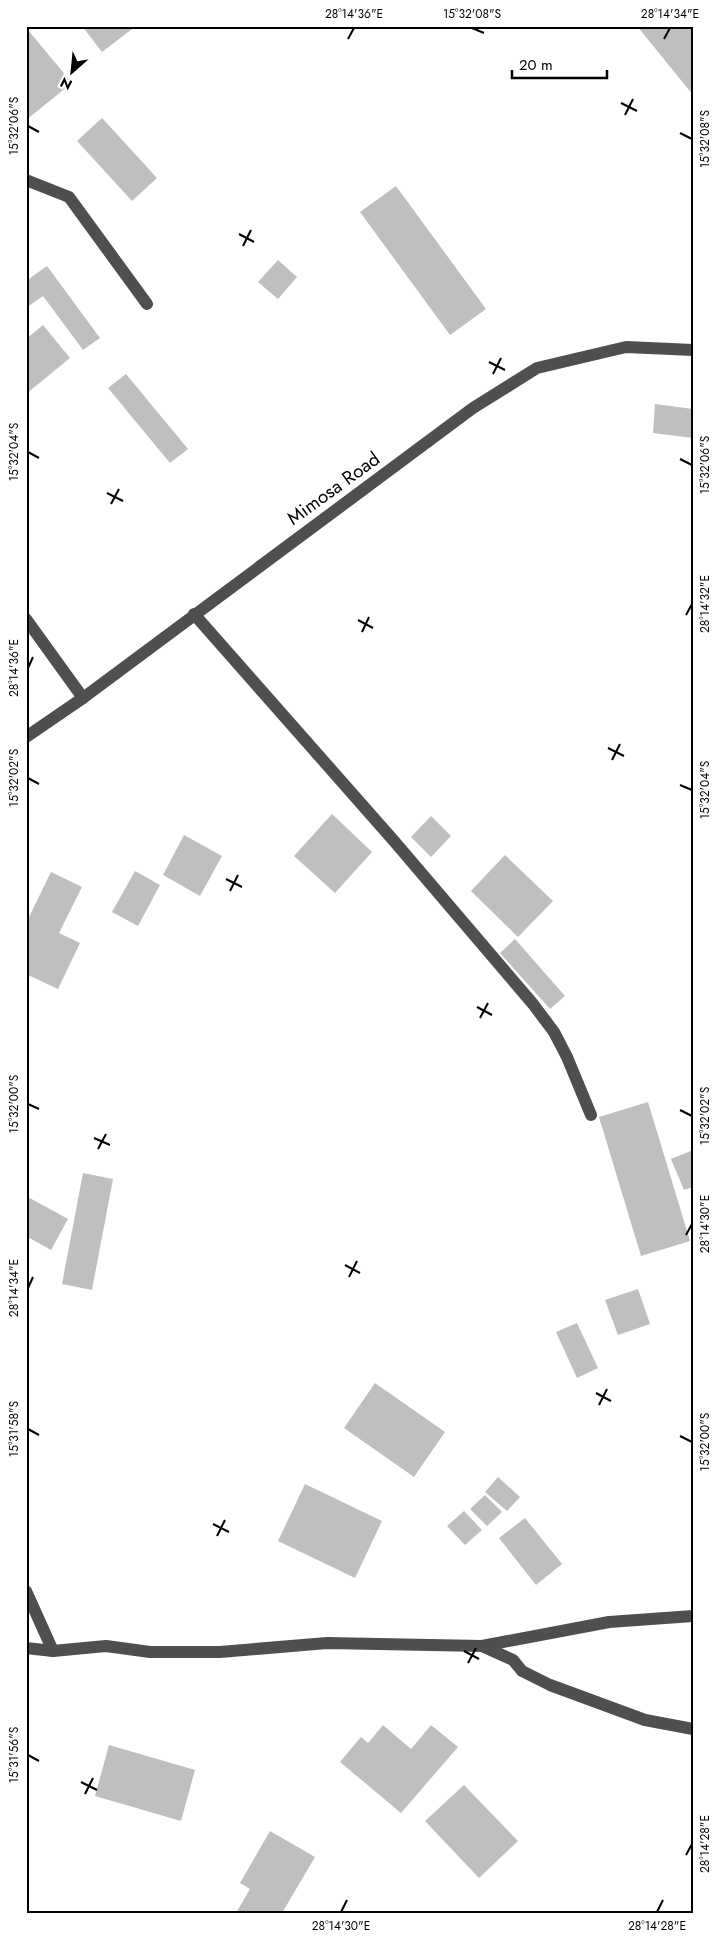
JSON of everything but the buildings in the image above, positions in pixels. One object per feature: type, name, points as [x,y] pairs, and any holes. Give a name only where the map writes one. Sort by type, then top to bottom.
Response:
[{"type":"street","points":[[26,180],[69,197],[147,304]]},
{"type":"street","name":"Mimosa Road","points":[[26,737],[83,698],[474,408],[537,368],[626,347],[693,350]]},
{"type":"street","points":[[194,614],[533,1004],[554,1032],[567,1057],[591,1116]]},
{"type":"street","points":[[26,619],[83,698]]},
{"type":"street","points":[[26,1591],[53,1651]]},
{"type":"street","points":[[26,1648],[53,1651],[106,1646],[150,1652],[220,1652],[327,1643],[482,1646],[609,1622],[693,1616]]},
{"type":"street","points":[[482,1646],[513,1660],[522,1671],[550,1685],[645,1720],[693,1729]]}]
